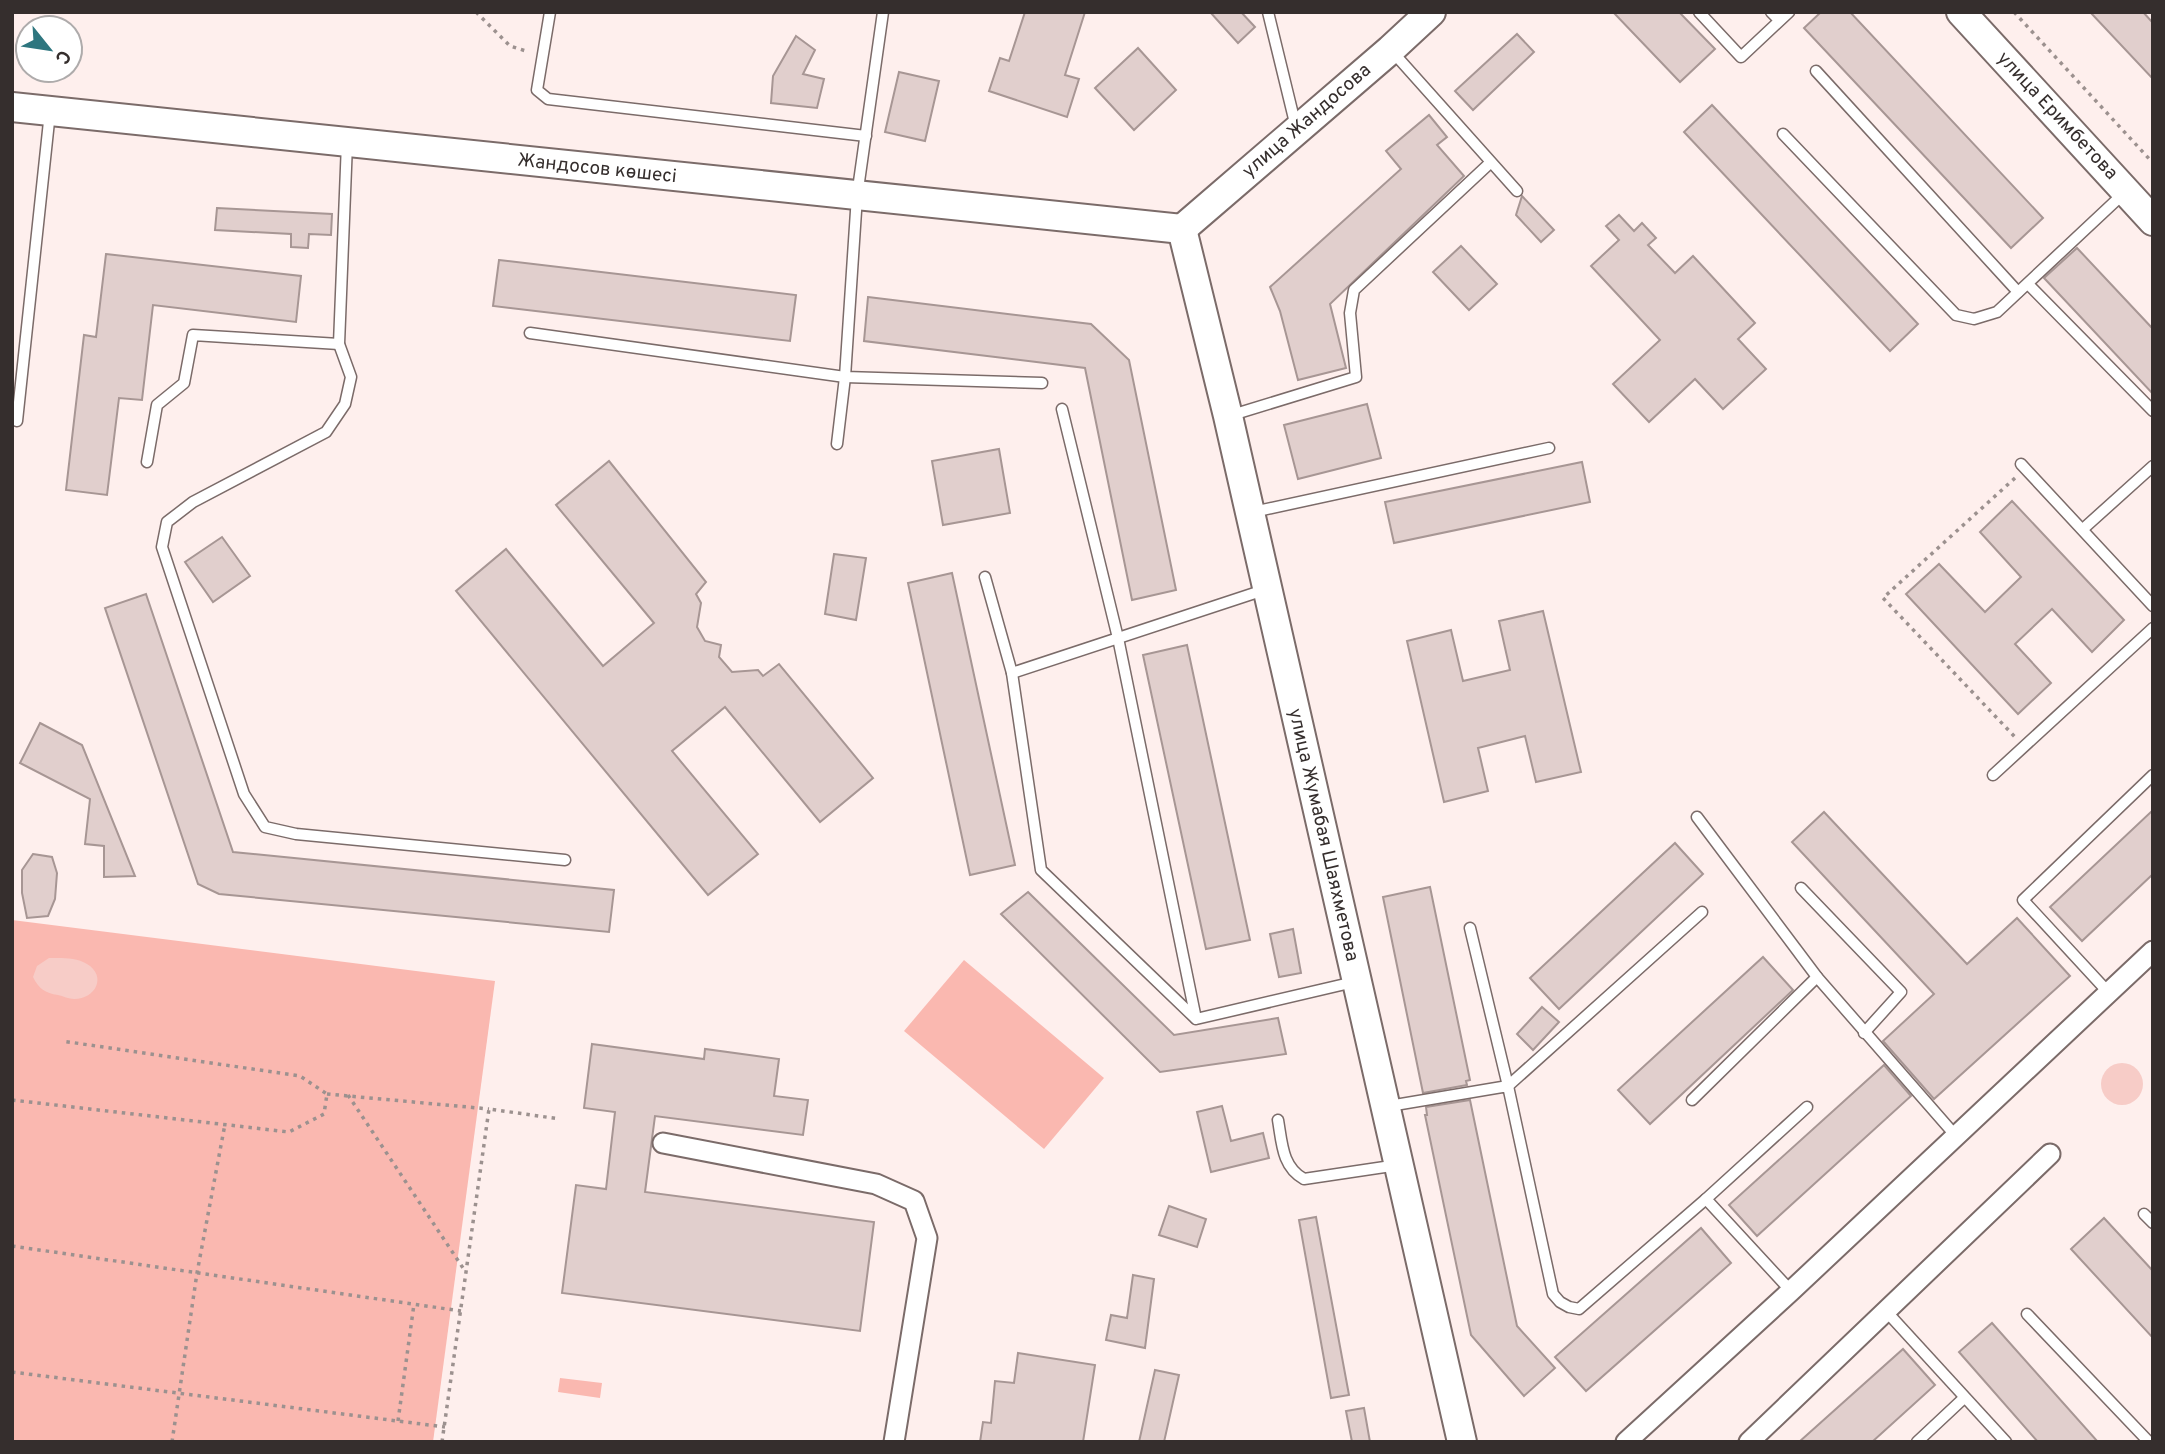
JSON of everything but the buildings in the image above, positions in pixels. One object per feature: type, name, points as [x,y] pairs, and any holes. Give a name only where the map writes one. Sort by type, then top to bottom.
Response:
[{"type":"street","name":"улица Жандосова","points":[[1182,229],[1431,12]]},
{"type":"street","name":"улица Еримбетова","points":[[1961,12],[2153,221]]},
{"type":"street","name":"Жандосов көшесі","points":[[12,107],[1182,229]]},
{"type":"street","name":"улица Жумабая Шаяхметова","points":[[1182,229],[1228,416],[1462,1442]]},
{"type":"street","points":[[1626,1442],[2153,951]]},
{"type":"street","points":[[663,1143],[876,1184],[914,1201],[927,1238],[894,1442]]},
{"type":"street","points":[[1749,1442],[2050,1154]]},
{"type":"lane","points":[[550,12],[537,90],[548,99],[866,136]]},
{"type":"lane","points":[[836,444],[845,377],[857,196],[883,12]]},
{"type":"lane","points":[[1268,12],[1297,131]]},
{"type":"lane","points":[[1699,12],[1741,57],[1775,16],[1789,12]]},
{"type":"lane","points":[[1390,50],[1517,191]]},
{"type":"lane","points":[[1816,71],[2018,292]]},
{"type":"lane","points":[[17,421],[50,111]]},
{"type":"lane","points":[[1783,134],[1955,315],[1974,319],[1997,312],[2126,191]]},
{"type":"lane","points":[[347,142],[339,344],[351,377],[345,404],[326,432],[193,502],[167,523],[162,547],[244,794],[265,827],[296,834],[565,860]]},
{"type":"lane","points":[[1228,416],[1356,377],[1350,313],[1354,290],[1490,163]]},
{"type":"lane","points":[[2028,284],[2153,411]]},
{"type":"lane","points":[[530,333],[845,377],[1042,383]]},
{"type":"lane","points":[[146,462],[157,405],[184,383],[193,335],[339,344]]},
{"type":"lane","points":[[1062,409],[1118,638],[1196,1018]]},
{"type":"lane","points":[[1249,513],[1549,448]]},
{"type":"lane","points":[[2084,529],[2153,466]]},
{"type":"lane","points":[[2023,467],[2084,529],[2153,606]]},
{"type":"lane","points":[[985,577],[1012,673],[1041,870],[1196,1018]]},
{"type":"lane","points":[[1012,673],[1267,589]]},
{"type":"lane","points":[[1993,775],[2153,628]]},
{"type":"lane","points":[[2108,992],[2023,900],[2153,775]]},
{"type":"lane","points":[[1697,817],[1817,977],[1955,1135]]},
{"type":"lane","points":[[1801,888],[1901,992],[1864,1033]]},
{"type":"lane","points":[[1385,1107],[1508,1086],[1702,912]]},
{"type":"lane","points":[[1471,928],[1553,1294],[1569,1307],[1578,1309],[1706,1199],[1807,1107]]},
{"type":"lane","points":[[1692,1100],[1817,977]]},
{"type":"lane","points":[[1196,1018],[1356,981]]},
{"type":"lane","points":[[1278,1120],[1286,1163],[1293,1173],[1304,1180],[1398,1165]]},
{"type":"lane","points":[[1706,1199],[1791,1291]]},
{"type":"lane","points":[[2144,1214],[2153,1223]]},
{"type":"lane","points":[[1885,1310],[2006,1442]]},
{"type":"lane","points":[[2027,1314],[2149,1442]]},
{"type":"lane","points":[[1917,1442],[1964,1398]]},
{"type":"path","points":[[476,12],[509,46],[541,56]]},
{"type":"path","points":[[2014,12],[2153,163]]},
{"type":"path","points":[[2023,467],[1883,597],[2024,746]]},
{"type":"path","points":[[62,1041],[300,1076],[327,1094],[489,1109],[560,1119]]},
{"type":"path","points":[[12,1100],[289,1132],[324,1114],[327,1094]]},
{"type":"path","points":[[348,1096],[466,1273]]},
{"type":"path","points":[[442,1442],[489,1109]]},
{"type":"path","points":[[172,1442],[197,1273],[225,1124]]},
{"type":"path","points":[[12,1245],[461,1311]]},
{"type":"path","points":[[398,1421],[414,1304]]},
{"type":"path","points":[[12,1372],[444,1427]]},
{"type":"shaded area","points":[[12,920],[495,981],[433,1442],[12,1442]]},
{"type":"shaded area","points":[[49,958],[73,959],[87,964],[96,975],[93,991],[82,998],[74,999],[43,990],[33,977],[37,966]]},
{"type":"shaded area","points":[[964,960],[1104,1078],[1044,1149],[904,1031]]},
{"type":"shaded area","points":[[2122,1063],[2137,1069],[2143,1084],[2137,1099],[2122,1105],[2107,1099],[2101,1084],[2107,1069]]},
{"type":"shaded area","points":[[560,1378],[602,1383],[600,1398],[558,1392]]}]
